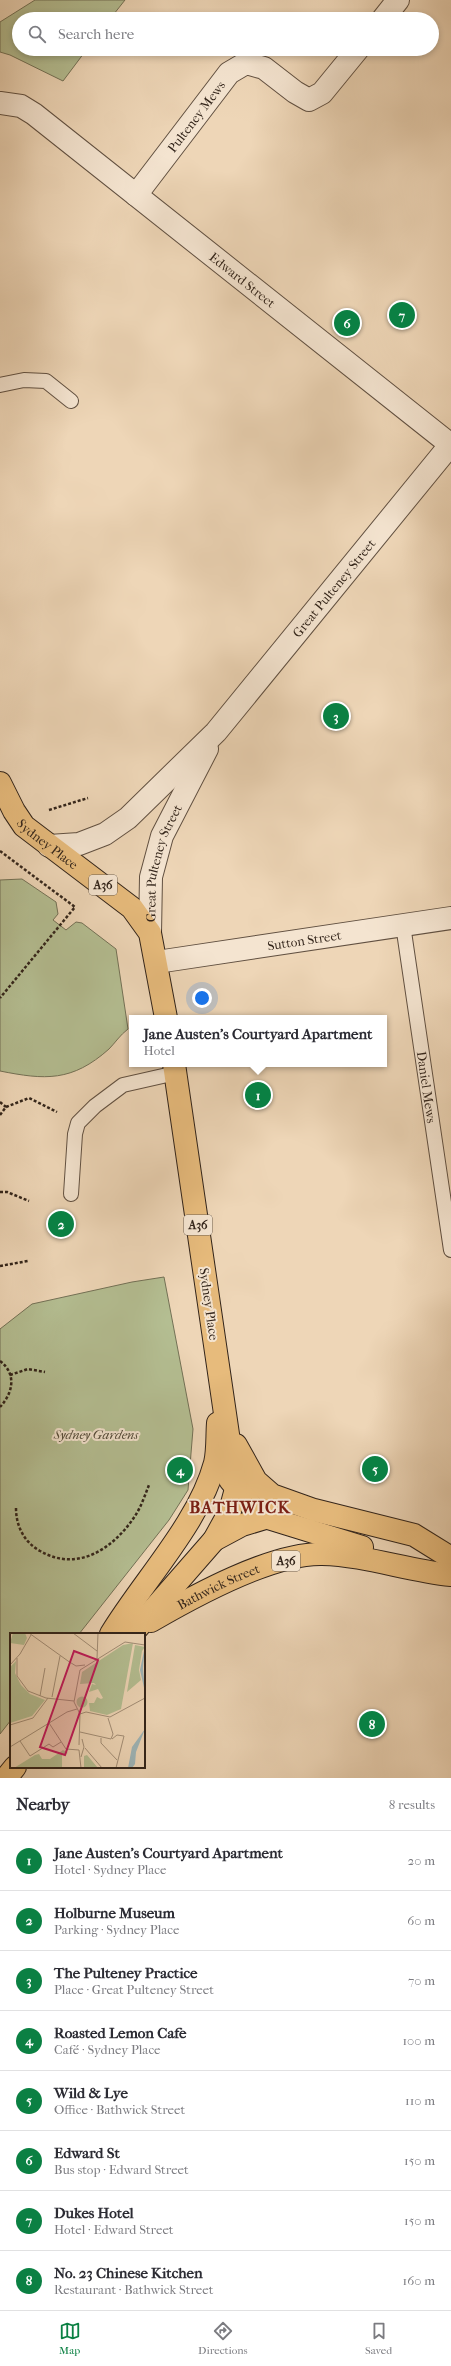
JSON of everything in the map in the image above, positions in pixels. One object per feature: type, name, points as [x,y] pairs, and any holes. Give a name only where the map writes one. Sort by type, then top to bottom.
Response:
[{"type":"highway","name":"Sydney Place","points":[[0,783],[14,811],[24,826],[132,908],[150,932],[157,962],[166,1015]]},
{"type":"highway","name":"Sydney Place","points":[[175,1068],[221,1386],[230,1433],[236,1489],[230,1511],[214,1540]]},
{"type":"highway","name":"A36","points":[[111,1633],[167,1553],[205,1492],[216,1462],[221,1386]]},
{"type":"highway","name":"A36","points":[[230,1433],[256,1481],[272,1495],[314,1510],[414,1535],[451,1558]]},
{"type":"highway","points":[[216,1462],[236,1489],[256,1511],[265,1517],[340,1542],[451,1570]]},
{"type":"highway","name":"A36","points":[[133,1633],[214,1540],[242,1525],[265,1517],[291,1512],[314,1510]]},
{"type":"highway","name":"Bathwick Street","points":[[133,1633],[187,1600],[232,1579],[296,1558],[321,1554],[362,1558],[421,1572],[451,1575]]},
{"type":"street","points":[[389,12],[398,0]]},
{"type":"street","name":"Pulteney Mews","points":[[136,195],[229,73],[246,63],[264,68],[295,92],[309,100],[322,93],[352,56]]},
{"type":"street","name":"Edward Street","points":[[2,104],[21,106],[34,114],[451,444]]},
{"type":"street","name":"Great Pulteney Street","points":[[49,846],[79,844],[105,834],[128,818],[216,732],[451,444]]},
{"type":"street","name":"Great Pulteney Street","points":[[150,932],[151,877],[162,836],[216,732]]},
{"type":"street","name":"Sutton Street","points":[[157,962],[451,918]]},
{"type":"lane","points":[[0,385],[24,380],[46,381],[72,401]]},
{"type":"lane","name":"Daniel Mews","points":[[402,925],[451,1250]]},
{"type":"lane","points":[[71,1194],[74,1134],[78,1123],[95,1106],[123,1085],[175,1068]]},
{"type":"path","points":[[0,851],[74,907],[0,998]]},
{"type":"path","points":[[0,1115],[6,1107],[29,1098],[78,1123]]},
{"type":"path","points":[[0,1102],[6,1107]]},
{"type":"path","points":[[0,1192],[7,1192],[29,1201]]},
{"type":"path","points":[[0,1266],[28,1261]]},
{"type":"path","points":[[0,1361],[5,1365],[10,1375],[12,1388],[7,1399],[0,1406]]},
{"type":"path","points":[[10,1375],[28,1369],[45,1372]]},
{"type":"path","points":[[16,1508],[16,1518],[26,1540],[53,1558],[70,1561],[89,1556],[103,1548],[121,1533],[136,1515],[149,1485]]},
{"type":"green space","points":[[35,0],[125,0],[116,12],[16,12]]},
{"type":"green space","points":[[12,14],[12,56],[0,52],[0,22]]},
{"type":"green space","points":[[12,56],[82,56],[63,81]]},
{"type":"green space","points":[[22,879],[56,902],[58,914],[53,920],[66,930],[76,922],[82,923],[116,949],[128,1029],[96,1060],[83,1068],[58,1076],[31,1076],[0,1071],[0,880]]},
{"type":"green space","name":"Sydney Gardens","points":[[164,1277],[193,1429],[188,1490],[169,1520],[80,1633],[10,1633],[10,1721],[0,1734],[0,1329],[32,1304],[132,1282]]},
{"type":"place","name":"Dukes Hotel","points":[[402,315]]},
{"type":"place","name":"Edward St","points":[[347,323]]},
{"type":"place","name":"The Pulteney Practice","points":[[336,716]]},
{"type":"place","name":"Jane Austen's Courtyard Apartment","points":[[258,1095]]},
{"type":"place","name":"Holburne Museum","points":[[61,1224]]},
{"type":"place","name":"Wild & Lye","points":[[375,1469]]},
{"type":"place","name":"Roasted Lemon Cafe","points":[[180,1470]]},
{"type":"place","name":"No. 23 Chinese Kitchen","points":[[372,1724]]},
{"type":"district","name":"BATHWICK","points":[[240,1507]]}]
